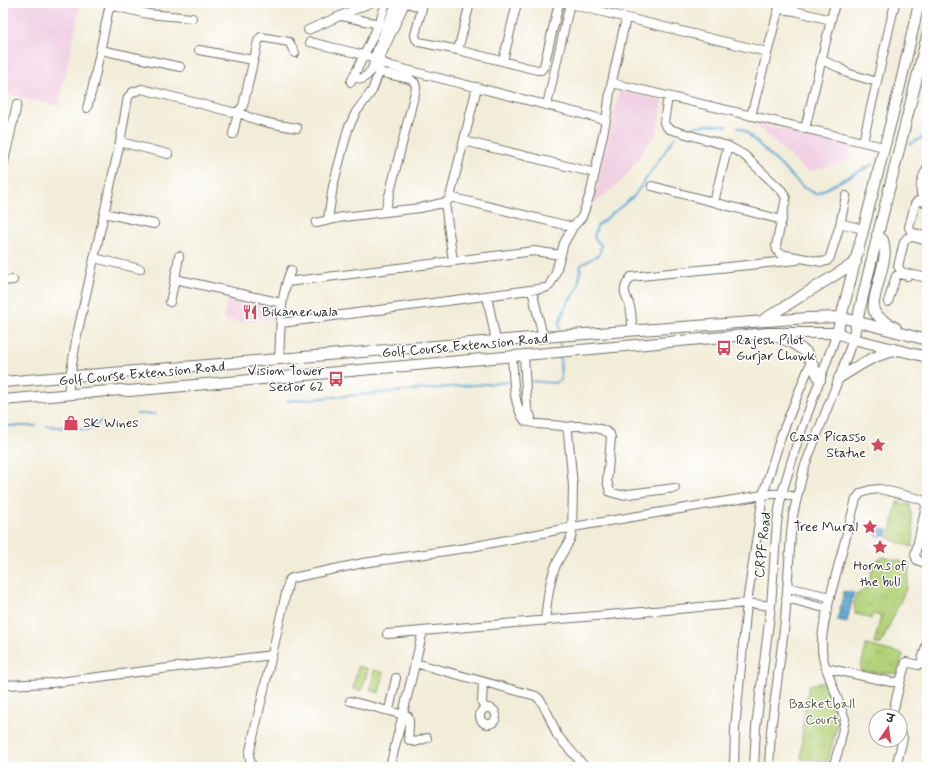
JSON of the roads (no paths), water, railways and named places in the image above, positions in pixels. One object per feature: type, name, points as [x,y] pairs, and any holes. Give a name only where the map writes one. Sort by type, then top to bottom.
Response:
[{"type":"main road","points":[[837,333],[840,317],[856,262],[919,3]]},
{"type":"main road","points":[[853,339],[877,235],[927,36]]},
{"type":"main road","points":[[877,235],[883,240],[885,249],[874,300],[874,308],[880,318],[897,328],[900,332]]},
{"type":"main road","points":[[761,322],[856,262]]},
{"type":"main road","name":"Golf Course Extension Road","points":[[3,382],[543,336],[840,317],[927,340]]},
{"type":"main road","points":[[662,328],[665,342]]},
{"type":"main road","points":[[768,333],[791,342],[806,352],[820,380]]},
{"type":"main road","name":"Golf Course Extension Road","points":[[3,400],[768,333],[837,333],[853,339],[927,357]]},
{"type":"main road","points":[[839,378],[869,360],[885,353],[900,350]]},
{"type":"street","points":[[308,30],[370,3]]},
{"type":"street","points":[[386,3],[379,24],[352,79],[362,79],[369,74],[374,65],[396,3]]},
{"type":"street","points":[[328,220],[333,186],[348,129],[356,112],[372,91],[379,72],[376,59],[406,3],[423,5],[415,35],[416,40],[419,42],[541,70],[544,66],[559,3]]},
{"type":"street","points":[[458,50],[470,3]]},
{"type":"street","points":[[503,61],[517,3]]},
{"type":"street","points":[[547,105],[570,3],[767,52]]},
{"type":"street","points":[[805,129],[835,3]]},
{"type":"street","points":[[863,142],[895,3]]},
{"type":"street","points":[[87,108],[110,4],[148,14],[192,18]]},
{"type":"street","points":[[751,116],[779,6],[831,20]]},
{"type":"street","points":[[342,16],[379,24]]},
{"type":"street","points":[[281,323],[532,290],[549,286],[555,275],[564,243],[573,227],[582,217],[587,206],[626,18]]},
{"type":"street","points":[[233,134],[238,112],[243,106],[258,40],[261,37],[289,42],[295,53]]},
{"type":"street","points":[[310,42],[364,55],[391,66],[606,120]]},
{"type":"street","points":[[101,50],[180,67]]},
{"type":"street","points":[[199,50],[253,60]]},
{"type":"street","points":[[822,60],[840,68],[847,73],[877,82]]},
{"type":"street","points":[[379,72],[410,79],[415,83],[416,88],[385,212]]},
{"type":"street","points":[[612,83],[884,147]]},
{"type":"street","points":[[453,261],[447,200],[464,141],[477,87]]},
{"type":"street","points":[[68,395],[77,335],[120,142],[128,97],[133,92],[142,90],[232,112],[238,112],[259,121],[297,128]]},
{"type":"street","points":[[668,97],[664,122],[669,129],[728,146],[744,155],[782,191],[786,198],[776,246],[780,254],[784,256],[822,262],[828,260],[840,225],[846,196]]},
{"type":"street","points":[[3,166],[17,104]]},
{"type":"street","points":[[464,141],[595,173]]},
{"type":"street","points":[[120,142],[168,154]]},
{"type":"street","points":[[714,202],[728,146]]},
{"type":"street","points":[[927,169],[920,189],[921,194],[927,198]]},
{"type":"street","points":[[652,186],[782,220]]},
{"type":"street","points":[[316,223],[343,217],[420,208],[447,200],[573,227]]},
{"type":"street","points":[[927,202],[918,201],[915,204],[909,227],[911,232],[927,236]]},
{"type":"street","points":[[104,213],[154,224]]},
{"type":"street","points":[[840,225],[843,224],[863,229]]},
{"type":"street","points":[[927,241],[913,237],[907,238],[904,242],[898,266],[901,272],[927,278]]},
{"type":"street","points":[[287,282],[534,251],[561,255]]},
{"type":"street","points":[[170,302],[179,256]]},
{"type":"street","points":[[94,258],[140,269]]},
{"type":"street","points":[[632,330],[631,308],[624,292],[625,286],[631,277],[807,259]]},
{"type":"street","points":[[279,359],[282,303],[291,270]]},
{"type":"street","points":[[888,302],[896,276],[900,274],[927,281]]},
{"type":"street","points":[[3,280],[13,280]]},
{"type":"street","points":[[175,280],[282,303]]},
{"type":"street","points":[[532,290],[543,336]]},
{"type":"street","points":[[487,296],[496,340]]},
{"type":"street","name":"CRPF Road","points":[[754,767],[756,727],[771,606],[777,522],[782,493],[798,440],[837,333]]},
{"type":"street","points":[[769,767],[771,730],[786,598],[791,534],[797,498],[804,468],[853,339]]},
{"type":"street","points":[[524,355],[526,404],[531,417],[530,422]]},
{"type":"street","points":[[512,356],[517,403],[520,413],[525,421],[561,425],[566,427],[581,426],[610,434],[611,438],[607,481],[610,492],[621,495],[675,488]]},
{"type":"street","points":[[734,767],[747,603],[763,495],[781,436],[811,362]]},
{"type":"street","points":[[545,621],[553,576],[560,557],[570,540],[573,527],[573,486],[568,432],[566,427]]},
{"type":"street","points":[[833,767],[839,748],[845,719],[826,668],[822,648],[822,636],[830,597],[856,499],[861,493],[880,488],[920,498],[924,502],[926,507],[915,555],[918,560],[927,564]]},
{"type":"street","points":[[253,767],[249,755],[289,580],[292,578],[363,563],[466,548],[573,527],[763,495],[782,493],[797,498]]},
{"type":"street","points":[[787,587],[830,597]]},
{"type":"street","points":[[786,598],[828,608]]},
{"type":"street","points":[[387,634],[747,603],[771,606]]},
{"type":"street","points":[[390,767],[423,631]]},
{"type":"street","points":[[894,708],[906,662],[921,663],[927,643]]},
{"type":"street","points":[[3,685],[50,683],[272,654]]},
{"type":"street","points":[[415,663],[536,696],[541,701],[557,735],[585,767]]},
{"type":"street","points":[[826,668],[891,682],[898,682],[901,679]]},
{"type":"street","points":[[389,710],[396,678]]},
{"type":"street","points":[[483,682],[482,703],[485,708]]},
{"type":"street","points":[[350,701],[408,716],[408,736],[410,740],[415,742],[427,738]]},
{"type":"street","points":[[896,767],[901,748]]},
{"type":"water","points":[[877,528],[888,530],[887,537],[876,535]]},
{"type":"water","points":[[844,591],[854,593],[847,622],[837,620]]},
{"type":"waterway","points":[[681,130],[704,125],[727,126]]},
{"type":"waterway","points":[[738,128],[743,129],[803,187],[816,194],[873,164]]},
{"type":"waterway","points":[[910,144],[927,135]]},
{"type":"waterway","points":[[560,332],[559,323],[566,305],[578,288],[581,265],[600,254],[601,245],[594,238],[597,226],[634,196],[675,137]]},
{"type":"waterway","points":[[560,338],[560,348]]},
{"type":"waterway","points":[[529,381],[554,383],[561,380],[560,354]]},
{"type":"waterway","points":[[287,401],[509,382]]},
{"type":"waterway","points":[[137,414],[155,414]]},
{"type":"waterway","points":[[47,426],[89,430],[102,420]]},
{"type":"waterway","points":[[3,426],[36,426]]},
{"type":"place","name":"Bikanerwala","points":[[250,312]]},
{"type":"place","name":"Rajesh Pilot Gurjar Chowk","points":[[724,348]]},
{"type":"place","name":"Vision Tower Sector 62","points":[[336,379]]},
{"type":"place","name":"SK Wines","points":[[71,423]]},
{"type":"place","name":"Casa Picasso Statue","points":[[878,445]]},
{"type":"place","name":"Tree Mural","points":[[870,527]]},
{"type":"place","name":"Horns of the bull","points":[[880,547]]},
{"type":"park label","name":"Basketball Court","points":[[822,712]]}]
